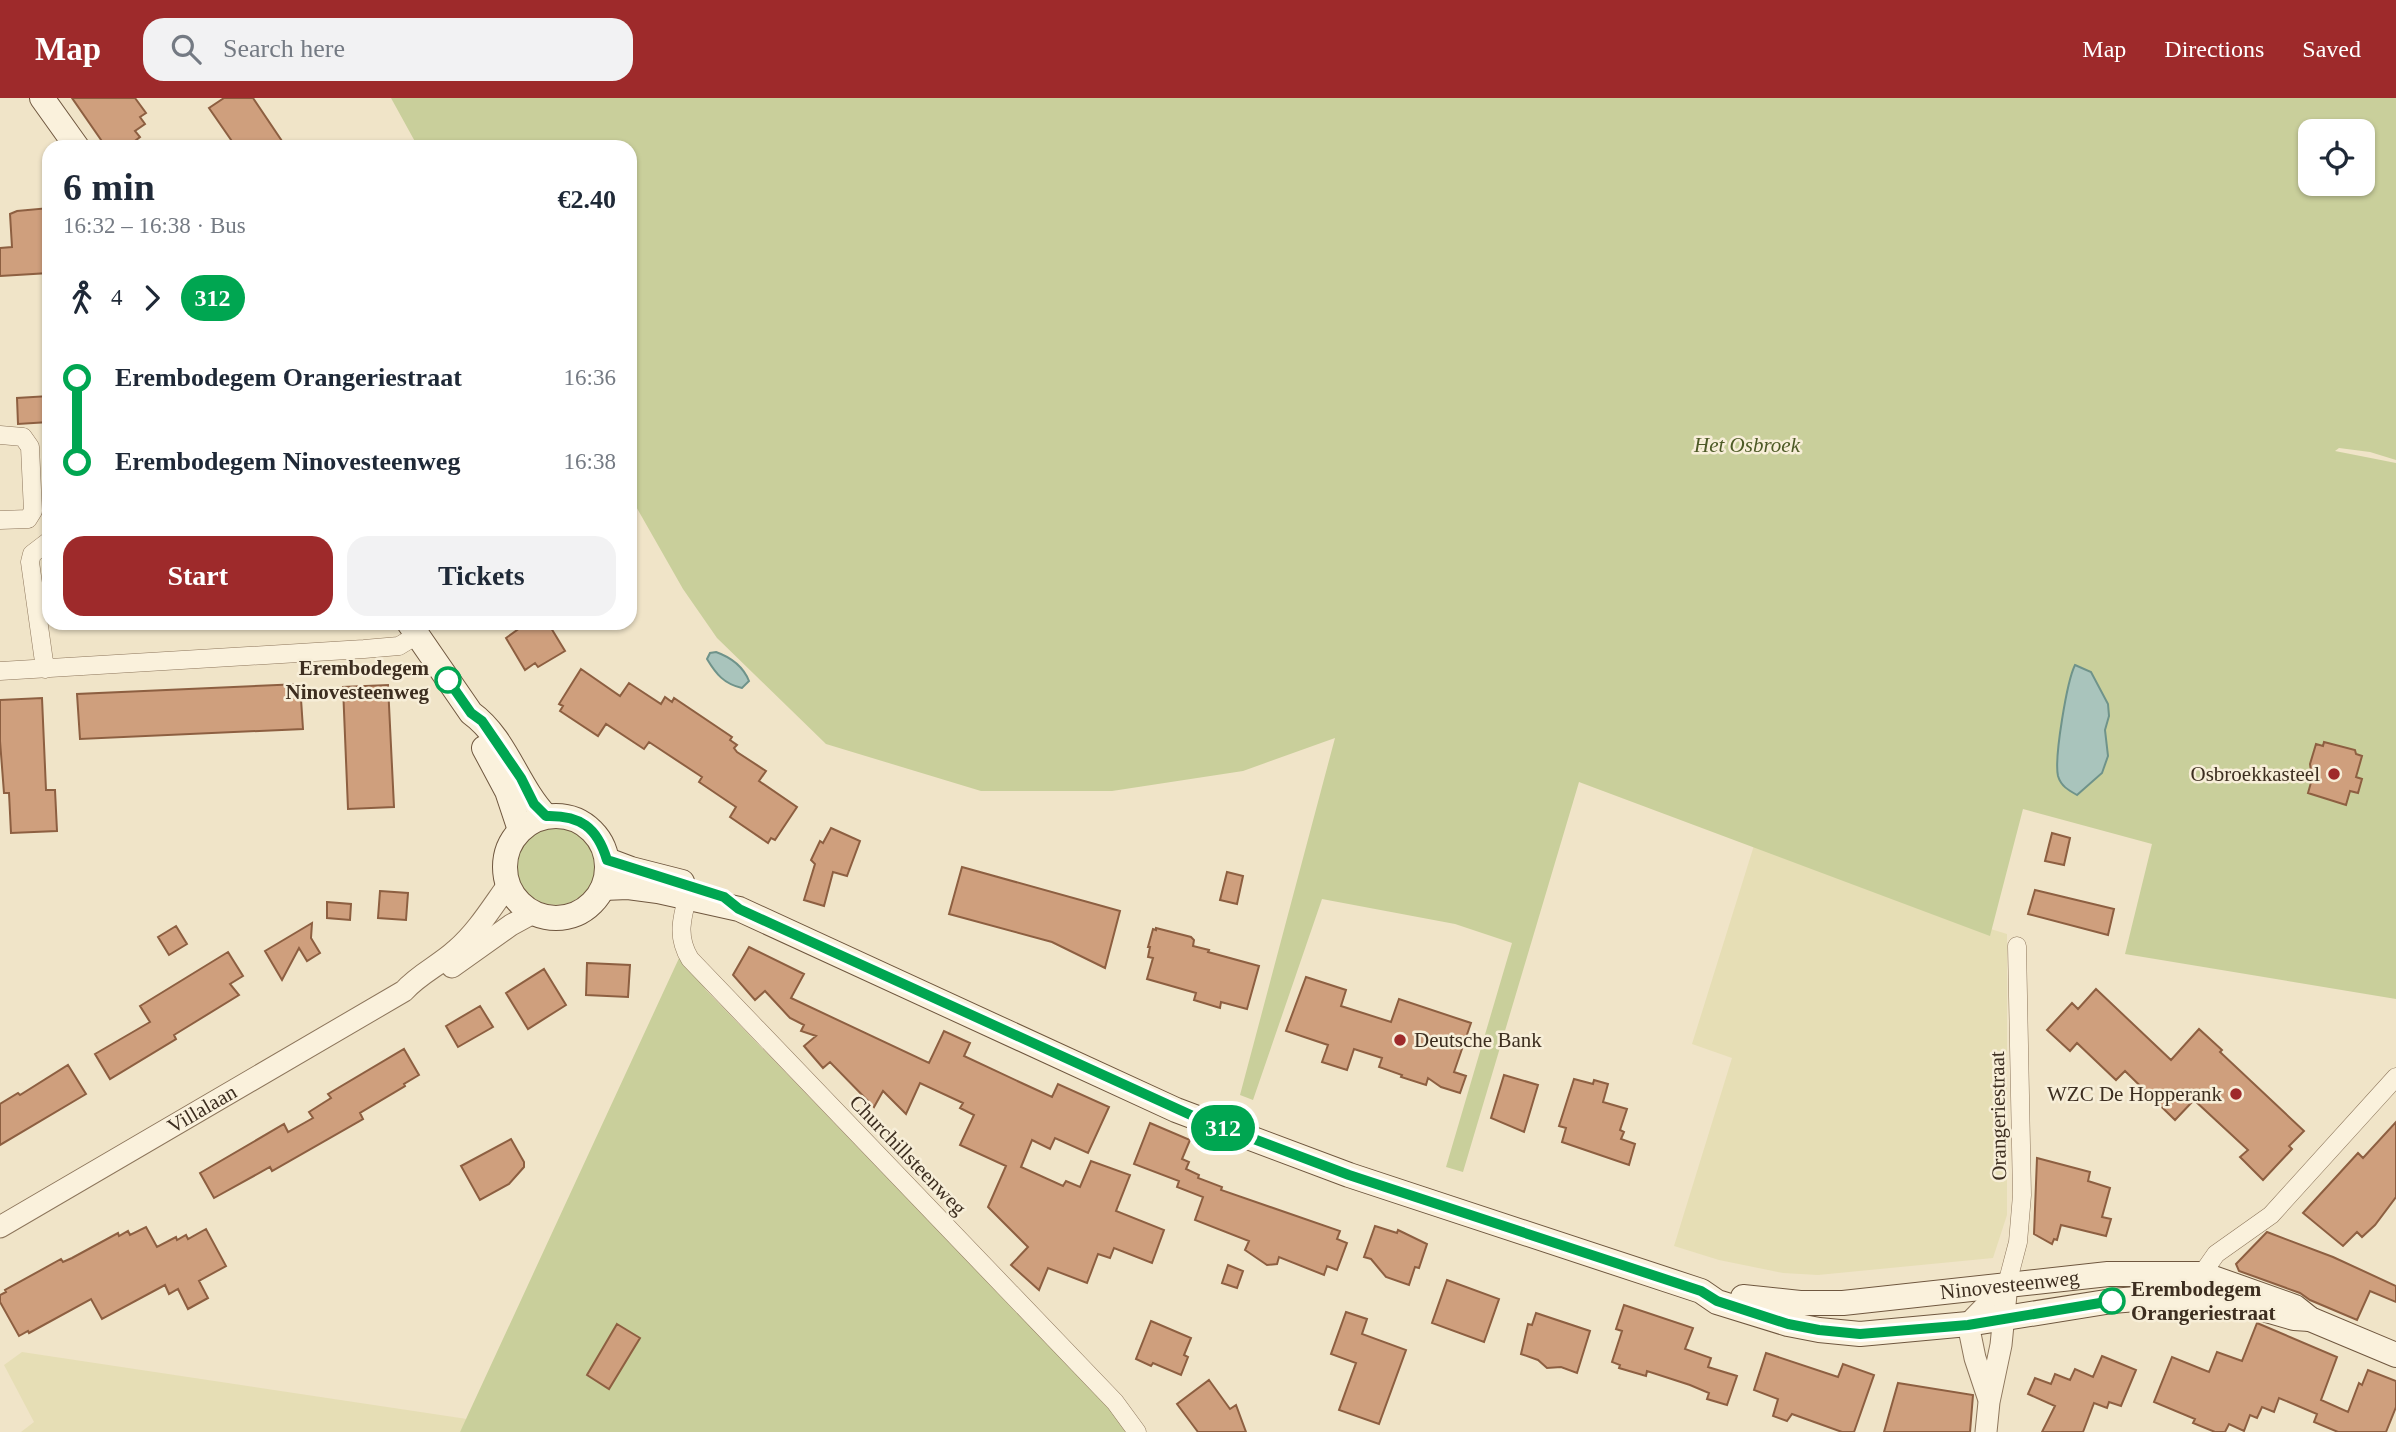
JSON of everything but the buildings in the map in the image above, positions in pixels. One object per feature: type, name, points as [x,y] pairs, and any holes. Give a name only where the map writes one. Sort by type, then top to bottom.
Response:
[{"type":"main road","points":[[43,98],[72,140]]},
{"type":"main road","points":[[414,630],[471,713],[482,721],[521,778],[534,804],[546,816]]},
{"type":"main road","points":[[471,713],[472,727],[507,792],[520,830]]},
{"type":"main road","points":[[546,816],[563,816],[579,821],[592,830],[602,844],[607,860],[603,888],[594,902],[581,912],[565,917],[549,918],[533,913],[518,901],[508,885],[505,870],[511,842],[520,830],[532,821],[546,816]]},
{"type":"main road","name":"Ninovesteenweg","points":[[607,860],[739,909],[1176,1110],[1349,1175],[1701,1291],[1717,1301],[1788,1324],[1860,1334],[1968,1325],[2112,1301],[2161,1297],[2194,1297],[2309,1319]]},
{"type":"main road","name":"Ninovesteenweg","points":[[603,888],[689,890]]},
{"type":"main road","name":"Ninovesteenweg","points":[[1701,1291],[1769,1301],[1843,1303],[2108,1274],[2202,1274],[2295,1307],[2309,1319],[2396,1355]]},
{"type":"street","points":[[0,435],[23,437],[30,447],[33,511],[28,519]]},
{"type":"street","points":[[0,520],[28,519]]},
{"type":"street","points":[[28,519],[42,538]]},
{"type":"street","points":[[42,546],[32,554],[30,562],[45,668]]},
{"type":"street","points":[[0,671],[399,646],[412,630]]},
{"type":"street","name":"Villalaan","points":[[458,957],[508,885]]},
{"type":"street","name":"Churchillsteenweg","points":[[689,890],[681,921],[681,933],[683,948],[690,960],[1115,1402],[1137,1432]]},
{"type":"street","name":"Villalaan","points":[[0,1227],[404,991],[418,988],[458,957],[533,913]]},
{"type":"street","name":"Orangeriestraat","points":[[2007,1284],[2018,1242],[2022,1195],[2017,946]]},
{"type":"street","points":[[2202,1274],[2216,1254],[2272,1215],[2396,1077]]},
{"type":"street","points":[[1986,1432],[1989,1402],[2001,1345],[2007,1284]]},
{"type":"street","points":[[1989,1402],[1968,1325],[2007,1284]]},
{"type":"shaded area","points":[[1756,839],[1912,905],[2007,934],[2007,1215],[1993,1258],[1818,1275],[1783,1273],[1719,1260],[1674,1246],[1732,1058],[1692,1044]]},
{"type":"shaded area","points":[[22,1352],[467,1419],[460,1432],[21,1432],[34,1422],[4,1365]]},
{"type":"green space","name":"Het Osbroek","points":[[391,98],[2396,98],[2396,460],[2370,452],[2339,448],[2335,451],[2396,463],[2396,999],[2125,954],[2152,844],[2023,809],[1990,936],[1579,782],[1463,1172],[1446,1167],[1512,943],[1455,924],[1322,899],[1253,1100],[1240,1095],[1335,738],[1243,771],[1112,791],[981,791],[826,744],[717,638],[683,589],[637,508],[637,140],[414,140]]},
{"type":"green space","points":[[556,825],[571,828],[584,837],[593,850],[596,865],[593,880],[584,893],[571,902],[556,905],[541,902],[528,893],[519,880],[516,865],[519,850],[528,837],[541,828]]},
{"type":"green space","points":[[680,956],[706,990],[1108,1407],[1127,1432],[460,1432]]},
{"type":"water","points":[[716,652],[731,659],[743,671],[749,681],[742,688],[725,681],[714,669],[707,659],[710,653]]},
{"type":"water","points":[[2075,665],[2091,672],[2108,704],[2109,716],[2105,730],[2108,756],[2102,773],[2077,795],[2061,782],[2057,767],[2062,720]]},
{"type":"bus line","name":"312","points":[[448,680],[471,713],[482,721],[521,778],[534,804],[546,816],[563,816],[579,821],[592,830],[602,844],[607,860],[724,897],[739,909],[1042,1050],[1209,1123],[1349,1175],[1701,1291],[1717,1301],[1788,1324],[1860,1334],[1968,1325],[2112,1301]]},
{"type":"place","name":"Erembodegem Ninovesteenweg","points":[[448,680]]},
{"type":"place","name":"Osbroekkasteel","points":[[2334,774]]},
{"type":"place","name":"Deutsche Bank","points":[[1400,1040]]},
{"type":"place","name":"WZC De Hopperank","points":[[2236,1094]]},
{"type":"place","name":"Erembodegem Orangeriestraat","points":[[2112,1301]]}]
